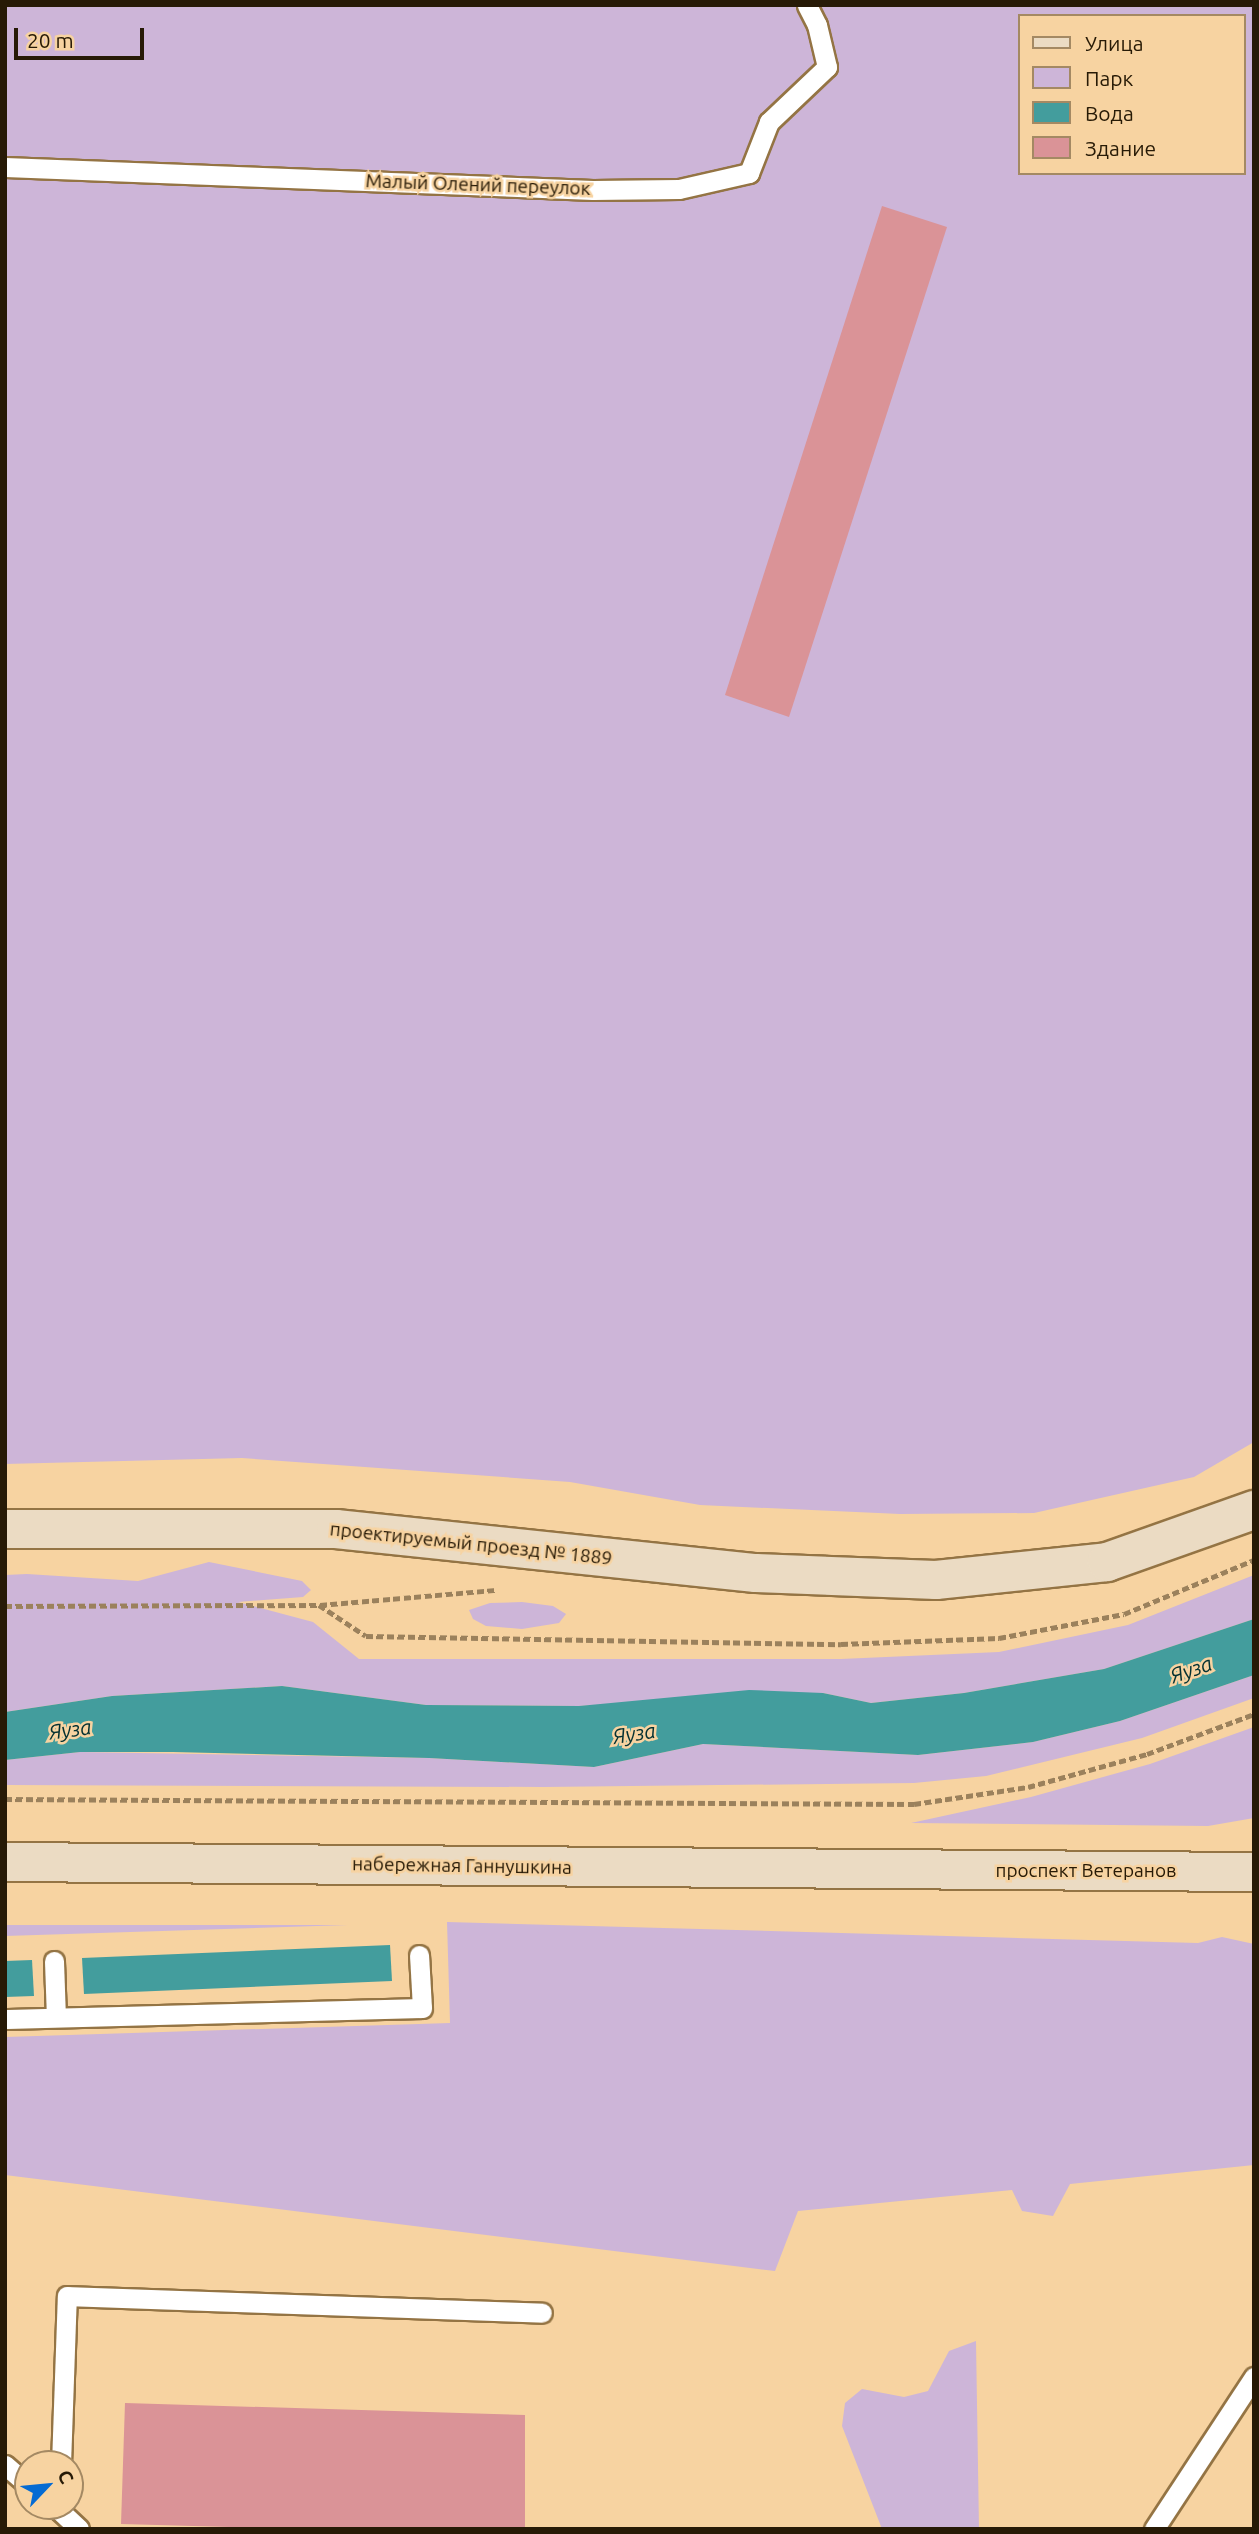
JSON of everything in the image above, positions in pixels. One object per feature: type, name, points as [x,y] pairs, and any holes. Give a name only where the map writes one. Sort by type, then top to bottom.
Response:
[{"type":"main road","name":"проектируемый проезд № 1889","points":[[5,1529],[336,1529],[756,1573],[936,1580],[1107,1563],[1254,1510]]},
{"type":"main road","name":"набережная Ганнушкина","points":[[5,1862],[919,1869]]},
{"type":"main road","name":"проспект Ветеранов","points":[[919,1869],[1254,1872]]},
{"type":"lane","name":"Малый Олений переулок","points":[[5,167],[593,190],[679,189],[749,173],[769,122],[827,67],[817,25],[807,5]]},
{"type":"lane","points":[[5,2019],[422,2008],[419,1955]]},
{"type":"lane","points":[[54,1961],[56,2017]]},
{"type":"lane","points":[[62,2450],[67,2297],[542,2313]]},
{"type":"lane","points":[[1154,2529],[1254,2377]]},
{"type":"path","points":[[5,1605],[319,1605],[366,1636],[841,1644],[999,1638],[1124,1614],[1254,1560]]},
{"type":"path","points":[[5,1800],[914,1804],[1028,1787],[1147,1754],[1254,1714]]},
{"type":"green space","points":[[5,5],[1254,5],[1254,1442],[1194,1477],[1034,1513],[900,1514],[700,1505],[570,1482],[242,1458],[5,1464]]},
{"type":"green space","points":[[209,1562],[302,1581],[311,1590],[303,1597],[238,1602],[313,1622],[359,1659],[841,1659],[999,1652],[1128,1625],[1254,1575],[1254,1619],[1104,1669],[964,1693],[871,1703],[823,1693],[579,1706],[426,1705],[282,1686],[112,1696],[5,1712],[5,1575],[138,1581]]},
{"type":"green space","points":[[522,1602],[553,1606],[566,1614],[559,1623],[522,1629],[486,1626],[473,1619],[469,1610],[490,1603]]},
{"type":"green space","points":[[1254,1675],[1254,1698],[1142,1738],[986,1776],[914,1783],[543,1787],[5,1785],[5,1760],[80,1752],[429,1758],[594,1767],[703,1744],[918,1755],[1033,1742],[1120,1721]]},
{"type":"green space","points":[[1254,1727],[1254,1818],[1208,1826],[911,1823],[1031,1797],[1150,1764]]},
{"type":"green space","points":[[447,1922],[1198,1943],[1222,1937],[1254,1944],[1254,2165],[1070,2184],[1053,2216],[1022,2211],[1012,2190],[798,2211],[775,2271],[5,2175],[5,2037],[450,2023]]},
{"type":"green space","points":[[5,1925],[348,1925],[5,1936]]},
{"type":"green space","points":[[976,2341],[979,2529],[882,2529],[842,2426],[845,2403],[862,2389],[904,2397],[928,2391],[949,2351]]},
{"type":"water","name":"Яуза","points":[[1254,1619],[1254,1675],[1120,1721],[1033,1742],[918,1755],[703,1744],[594,1767],[429,1758],[173,1752],[80,1752],[5,1760],[5,1712],[112,1696],[282,1686],[426,1705],[579,1706],[749,1690],[823,1693],[871,1703],[964,1693],[1104,1669]]},
{"type":"water","points":[[390,1945],[392,1981],[84,1994],[82,1958]]},
{"type":"water","points":[[32,1960],[34,1996],[5,1997],[5,1961]]},
{"type":"building","points":[[882,206],[947,227],[789,717],[725,695]]},
{"type":"building","points":[[125,2403],[525,2415],[525,2529],[298,2529],[121,2524]]}]
